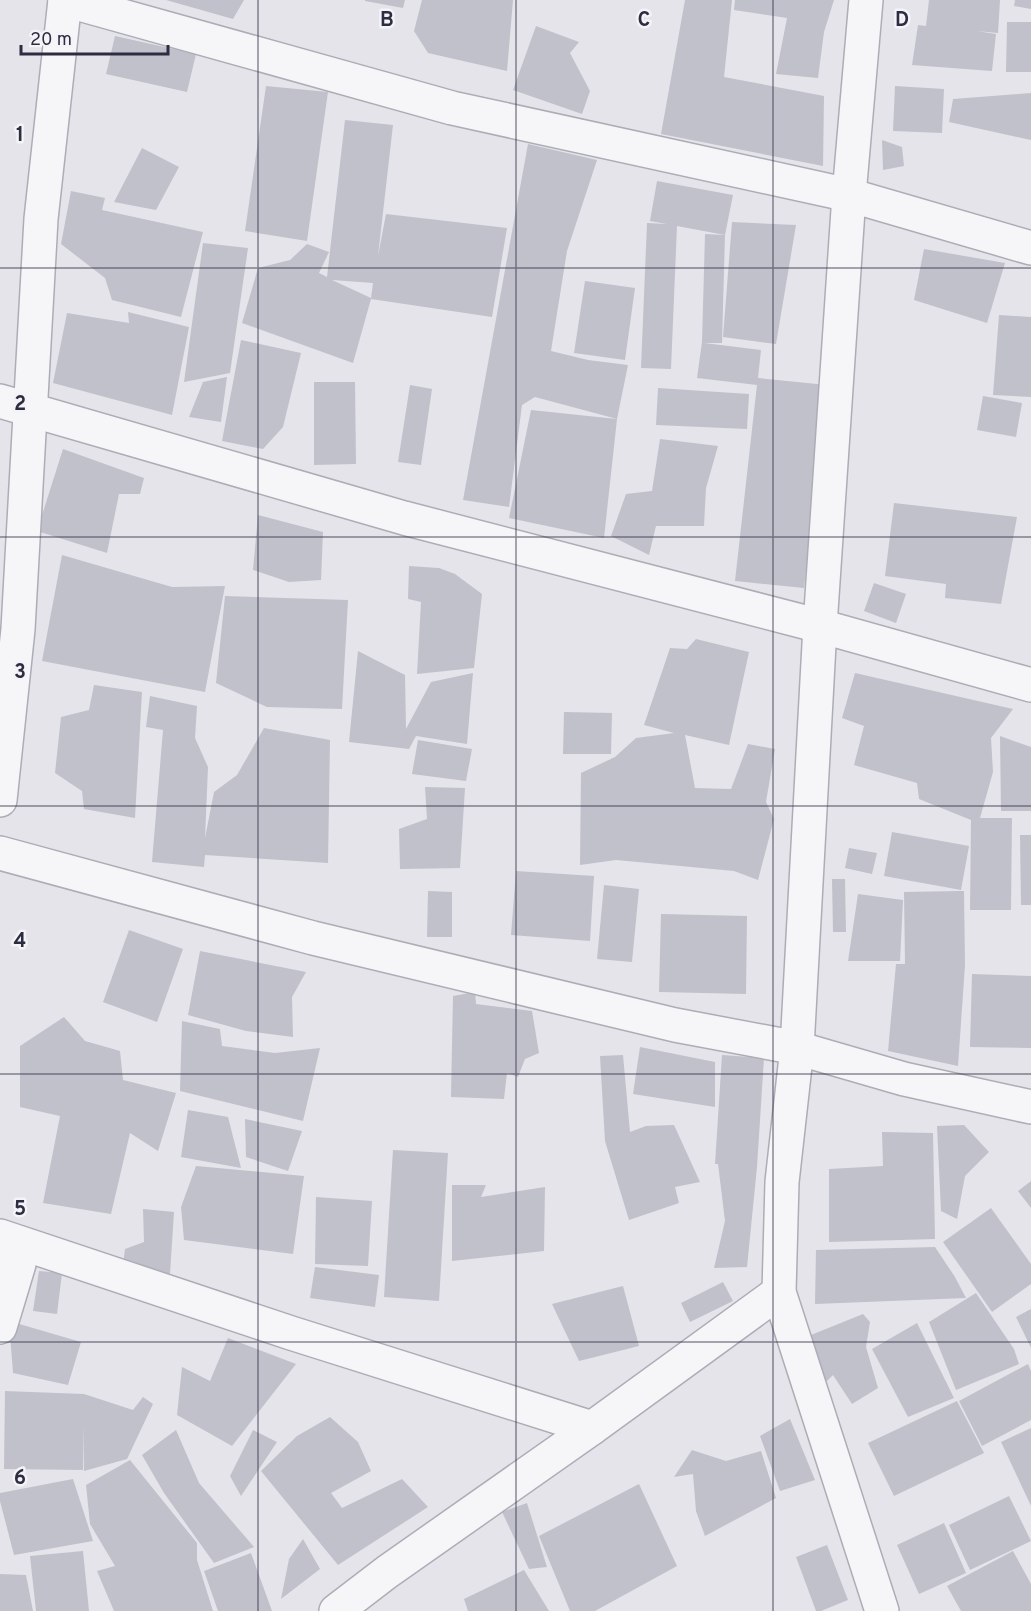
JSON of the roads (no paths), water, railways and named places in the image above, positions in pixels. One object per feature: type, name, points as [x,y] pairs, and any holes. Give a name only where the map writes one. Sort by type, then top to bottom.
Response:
[{"type":"street","points":[[0,800],[18,629],[15,405],[41,219],[65,0],[452,108],[849,195],[1031,249]]},
{"type":"street","points":[[866,0],[849,195],[820,626],[797,1048],[782,1182],[779,1292],[882,1611]]},
{"type":"street","points":[[15,405],[404,518],[820,626],[1031,685]]},
{"type":"street","points":[[0,853],[314,938],[675,1025],[797,1048],[904,1079],[1031,1107]]},
{"type":"street","points":[[0,1236],[291,1333],[592,1428]]},
{"type":"street","points":[[0,1250],[19,1264],[0,1327]]},
{"type":"street","points":[[336,1611],[387,1572],[592,1428],[779,1292]]}]
